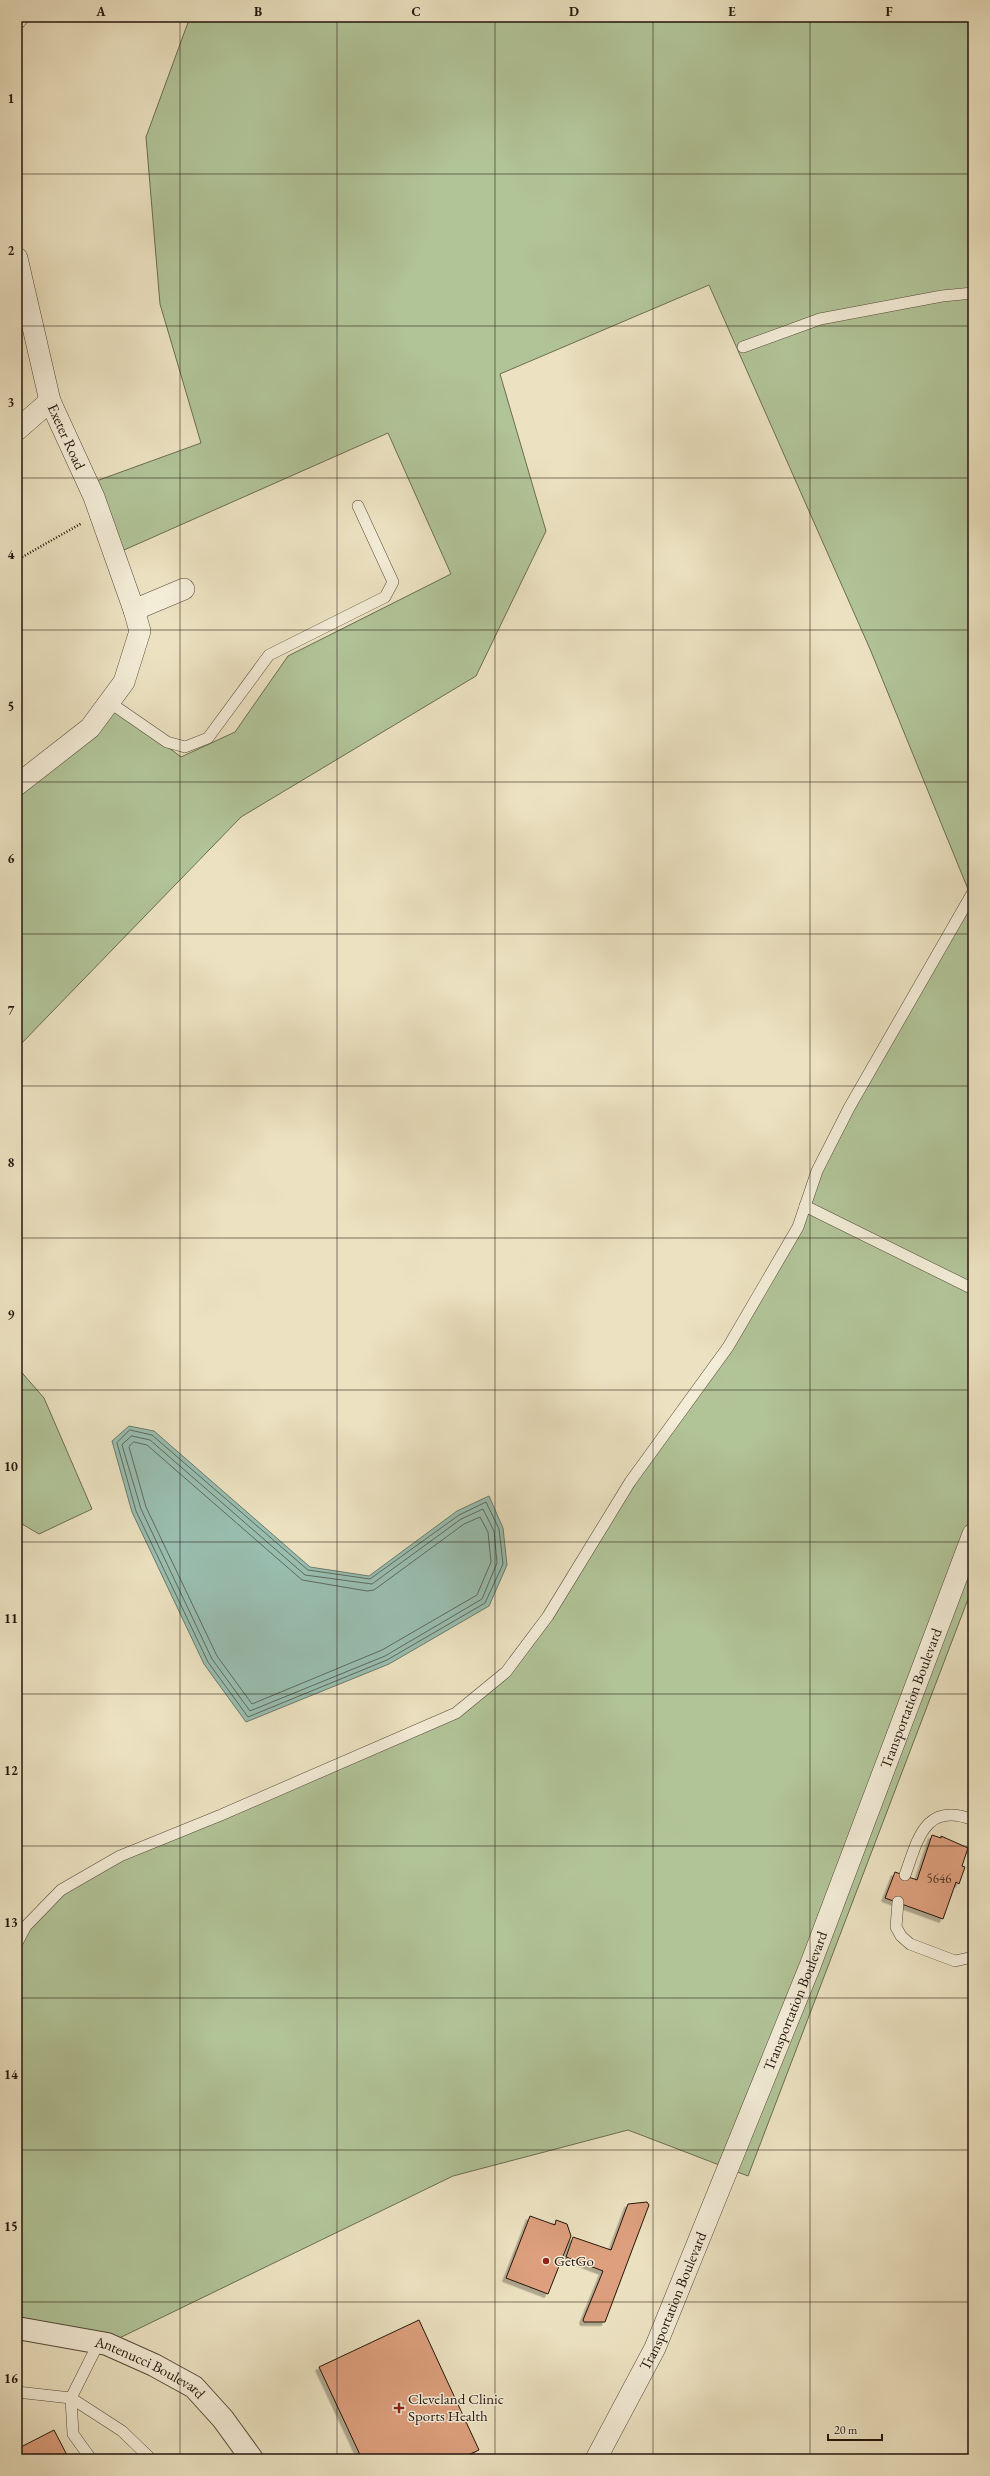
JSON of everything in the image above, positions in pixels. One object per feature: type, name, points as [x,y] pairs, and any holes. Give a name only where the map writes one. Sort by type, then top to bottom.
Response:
[{"type":"street","name":"Exeter Road","points":[[17,258],[50,401],[94,497],[140,631],[124,682],[90,728],[17,785]]},
{"type":"street","points":[[17,430],[50,401]]},
{"type":"street","points":[[134,610],[184,589]]},
{"type":"street","name":"Transportation Boulevard","points":[[596,2459],[655,2348],[810,1966],[973,1534]]},
{"type":"street","name":"Antenucci Boulevard","points":[[17,2328],[99,2342],[154,2365],[194,2387],[223,2419],[252,2459]]},
{"type":"lane","points":[[743,347],[820,319],[942,296],[973,293]]},
{"type":"lane","points":[[109,702],[167,742],[185,747],[208,738],[269,655],[385,597],[393,582],[358,506]]},
{"type":"lane","points":[[17,1943],[26,1926],[61,1890],[120,1856],[228,1812],[456,1713],[506,1672],[548,1616],[630,1482],[728,1347],[798,1227],[817,1171],[849,1108],[973,892]]},
{"type":"lane","points":[[805,1206],[973,1289]]},
{"type":"lane","points":[[905,1875],[920,1836],[929,1822],[943,1814],[957,1814],[973,1820]]},
{"type":"lane","points":[[898,1902],[896,1927],[901,1936],[910,1944],[954,1961],[973,1957]]},
{"type":"lane","points":[[91,2459],[73,2434],[71,2398],[99,2342]]},
{"type":"lane","points":[[17,2392],[71,2398],[122,2431],[151,2459]]},
{"type":"path","points":[[17,560],[82,523]]},
{"type":"shaded area","points":[[190,17],[973,17],[973,1586],[748,2176],[628,2130],[453,2176],[107,2344],[17,2328],[17,1943],[61,1890],[120,1856],[456,1713],[506,1672],[630,1482],[728,1347],[798,1227],[817,1171],[970,894],[870,649],[709,285],[500,374],[546,531],[476,676],[241,817],[17,1048],[17,785],[109,702],[181,757],[235,732],[288,656],[451,574],[388,433],[115,554],[88,484],[201,443],[160,304],[146,137]]},
{"type":"shaded area","points":[[17,1367],[44,1398],[92,1509],[39,1534],[17,1521]]},
{"type":"water","points":[[129,1426],[154,1431],[310,1567],[369,1576],[457,1511],[489,1496],[503,1528],[507,1565],[489,1606],[389,1664],[246,1722],[204,1664],[132,1512],[112,1441]]},
{"type":"building","points":[[932,1835],[941,1838],[941,1836],[968,1848],[962,1866],[965,1867],[959,1884],[956,1882],[943,1919],[885,1898],[895,1872],[917,1880]]},
{"type":"building","points":[[647,2202],[649,2205],[605,2322],[584,2322],[583,2320],[603,2271],[566,2257],[573,2237],[611,2250],[628,2204]]},
{"type":"building","points":[[530,2216],[555,2225],[556,2220],[567,2224],[571,2236],[548,2294],[506,2278]]},
{"type":"building","name":"Cleveland Clinic Sports Health","points":[[419,2320],[479,2450],[459,2459],[362,2459],[319,2367]]},
{"type":"building","points":[[54,2430],[69,2459],[17,2459],[17,2449]]},
{"type":"place","name":"GetGo","points":[[546,2261]]},
{"type":"place","name":"Cleveland Clinic Sports Health","points":[[399,2408]]}]
